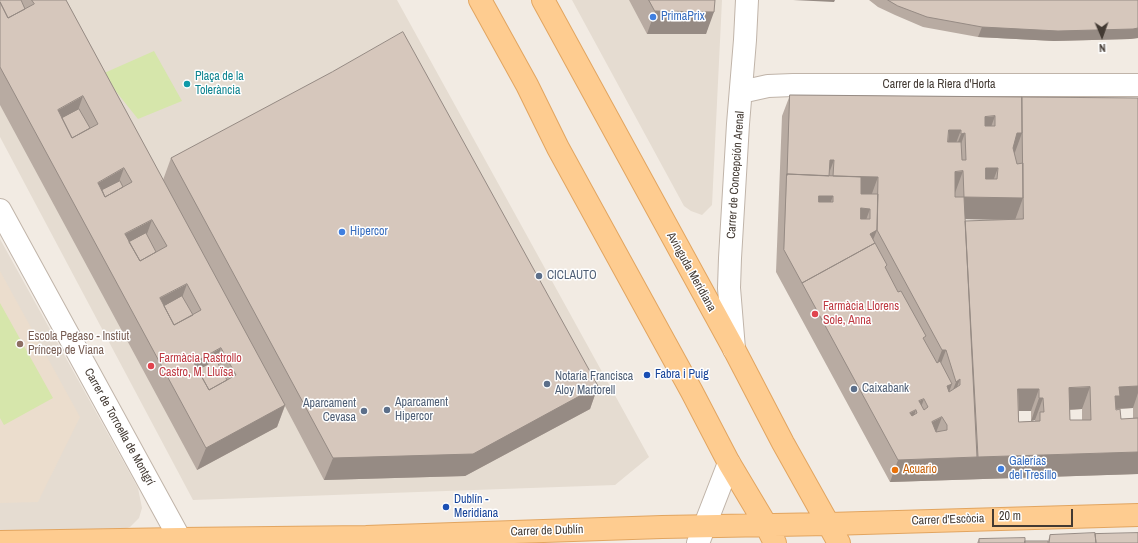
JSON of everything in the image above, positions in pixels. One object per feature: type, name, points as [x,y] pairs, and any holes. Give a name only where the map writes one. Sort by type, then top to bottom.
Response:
[{"type":"main road","points":[[480,0],[527,85],[558,148],[692,392],[729,464],[771,534]]},
{"type":"main road","name":"Avinguda Meridiana","points":[[543,0],[839,543]]},
{"type":"main road","name":"Carrer d'Escòcia","points":[[829,524],[1138,515]]},
{"type":"main road","name":"Carrer de Dublín","points":[[0,542],[366,537],[662,527],[701,535],[771,534],[829,524]]},
{"type":"street","name":"Carrer de Concepción Arenal","points":[[734,349],[729,288],[738,124],[747,0]]},
{"type":"street","name":"Carrer de la Riera d'Horta","points":[[741,92],[768,86],[793,85],[1138,85]]},
{"type":"street","name":"Carrer de Torroella de Montgrí","points":[[0,210],[180,539]]},
{"type":"street","points":[[701,535],[729,464]]},
{"type":"shaded area","points":[[0,0],[397,0],[649,457],[615,485],[193,500],[0,137]]},
{"type":"shaded area","points":[[572,0],[722,0],[712,205],[702,215],[691,211],[684,206]]},
{"type":"shaded area","points":[[0,239],[138,488],[142,508],[139,518],[130,527],[118,531],[0,532]]},
{"type":"shaded area","name":"Escola Pegaso - Instiut Príncep de Viana","points":[[0,271],[80,417],[38,502],[0,503]]},
{"type":"green space","points":[[154,51],[182,101],[138,119],[102,74]]},
{"type":"green space","points":[[0,303],[53,398],[4,425],[0,418]]},
{"type":"building","points":[[0,0],[21,0],[25,9],[8,18]]},
{"type":"building","points":[[32,0],[66,0],[285,405],[206,448],[0,67],[0,2],[8,18],[34,4]],"holes":[[[83,96],[98,124],[72,138],[58,110]],[[124,168],[132,182],[105,197],[98,183]],[[152,220],[167,246],[140,261],[125,234]],[[187,284],[201,310],[174,325],[160,298]],[[221,348],[236,375],[209,390],[194,363]]]},
{"type":"building","points":[[649,0],[715,0],[714,12],[655,11]]},
{"type":"building","points":[[888,0],[1138,0],[1138,28],[1058,31],[982,27],[927,17],[898,6]]},
{"type":"building","name":"Hipercor","points":[[403,32],[598,386],[473,454],[333,458],[171,158],[332,72]]},
{"type":"building","points":[[790,95],[1022,97],[1022,133],[1017,133],[1013,148],[1017,164],[1023,163],[1023,198],[964,197],[977,457],[898,460],[802,283],[875,243],[887,265],[885,267],[898,292],[901,291],[926,336],[923,338],[937,363],[940,361],[952,384],[947,386],[949,392],[960,385],[960,379],[956,382],[946,350],[942,350],[877,230],[878,177],[833,176],[834,160],[830,160],[829,176],[787,174]],"holes":[[[995,116],[995,126],[985,126],[985,117]],[[949,130],[961,130],[961,134],[965,133],[966,160],[962,160],[961,142],[948,142]],[[986,168],[998,168],[997,179],[986,179]],[[963,171],[964,197],[955,197],[955,172]],[[924,399],[928,407],[924,410],[919,401]],[[916,410],[917,413],[912,416],[910,413]],[[942,417],[947,425],[947,430],[936,432],[932,422]]]},
{"type":"building","points":[[1022,97],[1138,98],[1138,386],[1119,387],[1120,396],[1115,396],[1116,410],[1120,409],[1121,419],[1138,418],[1138,452],[978,457],[965,221],[1023,219]],"holes":[[[1090,387],[1091,420],[1070,420],[1069,388]],[[1018,389],[1039,389],[1039,398],[1043,398],[1044,412],[1040,412],[1040,421],[1019,422]]]},
{"type":"building","points":[[79,109],[90,128],[72,138],[62,118]]},
{"type":"building","points":[[787,174],[861,177],[861,194],[878,194],[877,230],[870,234],[875,243],[802,283],[784,250]],"holes":[[[819,196],[833,196],[833,202],[819,202]],[[861,208],[870,209],[870,219],[861,219]]]},
{"type":"building","points":[[120,181],[123,187],[105,197],[102,190]]},
{"type":"building","points":[[146,233],[156,252],[140,261],[129,242]]},
{"type":"building","points":[[182,296],[193,315],[174,325],[164,306]]},
{"type":"building","points":[[216,360],[227,380],[209,390],[198,370]]},
{"type":"building","points":[[1095,533],[1096,543],[1049,543],[1050,535]]},
{"type":"building","points":[[1138,533],[1138,543],[1096,543],[1095,534]]},
{"type":"building","points":[[1025,538],[1025,543],[979,543],[979,539]]},
{"type":"building","points":[[1025,541],[1048,541],[1048,543],[1025,543]]},
{"type":"place","name":"PrimaPrix","points":[[653,17]]},
{"type":"place","name":"Plaça de la Tolerància","points":[[187,84]]},
{"type":"place","name":"Hipercor","points":[[342,232]]},
{"type":"place","name":"CICLAUTO","points":[[539,276]]},
{"type":"place","name":"Farmàcia Llorens Sole, Anna","points":[[815,314]]},
{"type":"place","name":"Escola Pegaso - Instiut Príncep de Viana","points":[[20,344]]},
{"type":"place","name":"Farmàcia Rastrollo Castro, M. Lluïsa","points":[[151,366]]},
{"type":"place","name":"Fabra i Puig","points":[[647,375]]},
{"type":"place","name":"Notaría Francisca Aloy Martorell","points":[[547,384]]},
{"type":"place","name":"Caixabank","points":[[854,389]]},
{"type":"place","name":"Aparcament Hipercor","points":[[387,410]]},
{"type":"place","name":"Aparcament Cevasa","points":[[364,411]]},
{"type":"place","name":"Galerías del Tresillo","points":[[1001,469]]},
{"type":"place","name":"Acuario","points":[[895,470]]},
{"type":"place","name":"Dublín - Meridiana","points":[[446,507]]}]
